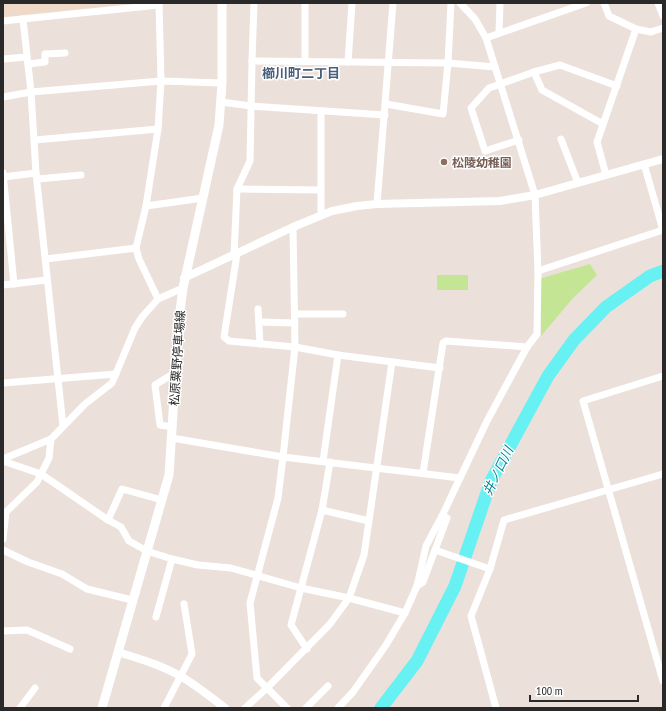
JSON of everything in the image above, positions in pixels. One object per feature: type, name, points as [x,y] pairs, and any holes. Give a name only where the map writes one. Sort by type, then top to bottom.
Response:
[{"type":"main road","name":"松原粟野停車場線","points":[[102,708],[169,475],[179,319],[184,278],[216,141],[221,102],[222,3]]},
{"type":"street","points":[[254,3],[250,160],[237,189],[236,255],[224,337],[229,341],[295,347],[338,355],[440,368]]},
{"type":"street","points":[[305,3],[305,61]]},
{"type":"street","points":[[348,62],[352,3]]},
{"type":"street","points":[[377,204],[393,3]]},
{"type":"street","points":[[386,104],[443,114],[448,63],[451,3]]},
{"type":"street","points":[[338,708],[353,692],[386,645],[405,613],[417,586],[426,546],[442,516],[487,421],[527,347],[537,334],[538,271],[536,195],[486,38],[476,19],[460,3]]},
{"type":"street","points":[[499,33],[500,3]]},
{"type":"street","points":[[486,38],[586,3]]},
{"type":"street","points":[[604,3],[609,16],[636,29],[651,32],[663,28]]},
{"type":"street","points":[[658,3],[663,16]]},
{"type":"street","points":[[3,21],[159,4],[161,81],[158,129],[146,206],[136,248],[139,259],[158,299]]},
{"type":"street","points":[[23,19],[31,92],[47,280],[63,426]]},
{"type":"street","points":[[606,175],[597,142],[636,29]]},
{"type":"street","points":[[3,59],[45,62],[45,54],[65,52]]},
{"type":"street","points":[[252,61],[448,63],[495,67]]},
{"type":"street","points":[[518,140],[484,151],[471,108],[489,88],[560,64],[617,86]]},
{"type":"street","points":[[534,72],[542,90],[603,124]]},
{"type":"street","points":[[3,97],[31,92],[161,81],[222,83]]},
{"type":"street","points":[[221,102],[251,106],[385,116]]},
{"type":"street","points":[[320,111],[321,215]]},
{"type":"street","points":[[35,140],[158,129]]},
{"type":"street","points":[[561,139],[578,183]]},
{"type":"street","points":[[184,278],[236,255],[293,227],[332,211],[377,204],[500,201],[536,195],[663,159]]},
{"type":"street","points":[[538,271],[663,230],[644,164]]},
{"type":"street","points":[[3,173],[14,284]]},
{"type":"street","points":[[3,177],[81,175]]},
{"type":"street","points":[[237,189],[321,190]]},
{"type":"street","points":[[146,206],[203,198]]},
{"type":"street","points":[[287,708],[266,689],[257,678],[250,603],[278,498],[295,347],[293,227]]},
{"type":"street","points":[[46,259],[136,248]]},
{"type":"street","points":[[3,285],[47,280]]},
{"type":"street","points":[[3,460],[51,439],[85,404],[112,383],[135,328],[142,317],[158,299],[183,288]]},
{"type":"street","points":[[258,309],[260,322],[260,344]]},
{"type":"street","points":[[295,314],[342,314]]},
{"type":"street","points":[[260,322],[295,323]]},
{"type":"street","points":[[423,473],[443,343],[446,341],[527,347]]},
{"type":"street","points":[[307,649],[291,625],[322,510],[338,355]]},
{"type":"street","points":[[245,708],[307,649],[330,624],[349,598],[364,555],[392,362]]},
{"type":"street","points":[[173,427],[160,425],[155,385],[176,372]]},
{"type":"street","points":[[3,383],[116,374]]},
{"type":"street","points":[[663,376],[582,401],[663,681]]},
{"type":"street","points":[[172,438],[282,457],[460,478]]},
{"type":"street","points":[[3,539],[6,512],[37,482],[49,458],[51,439]]},
{"type":"street","points":[[3,460],[41,474],[108,520],[121,527],[129,541],[147,551],[172,560],[198,565],[231,568],[301,588],[349,598],[405,613]]},
{"type":"street","points":[[496,708],[471,616],[486,568],[504,520],[663,474]]},
{"type":"street","points":[[108,520],[122,489],[162,500]]},
{"type":"street","points":[[322,510],[369,521]]},
{"type":"street","points":[[417,586],[423,582],[437,551],[447,518],[442,516]]},
{"type":"street","points":[[3,550],[28,562],[62,574],[87,590],[132,600]]},
{"type":"street","points":[[437,551],[486,568]]},
{"type":"street","points":[[156,617],[172,560]]},
{"type":"street","points":[[164,708],[192,654],[184,604]]},
{"type":"street","points":[[3,631],[27,630],[70,649]]},
{"type":"street","points":[[118,652],[160,666],[208,694],[225,708]]},
{"type":"street","points":[[306,708],[328,686]]},
{"type":"street","points":[[20,708],[35,688]]},
{"type":"shaded area","points":[[3,3],[135,3],[3,17]]},
{"type":"green space","points":[[590,264],[597,275],[573,298],[541,336],[540,281],[542,278]]},
{"type":"green space","points":[[437,275],[468,275],[468,290],[437,290]]},
{"type":"waterway","name":"井ノ口川","points":[[381,708],[417,661],[455,586],[491,481],[548,376],[574,340],[606,307],[650,276],[663,271]]},
{"type":"place","name":"松陵幼稚園","points":[[444,162]]},
{"type":"district","name":"櫛川町二丁目","points":[[301,73]]}]
